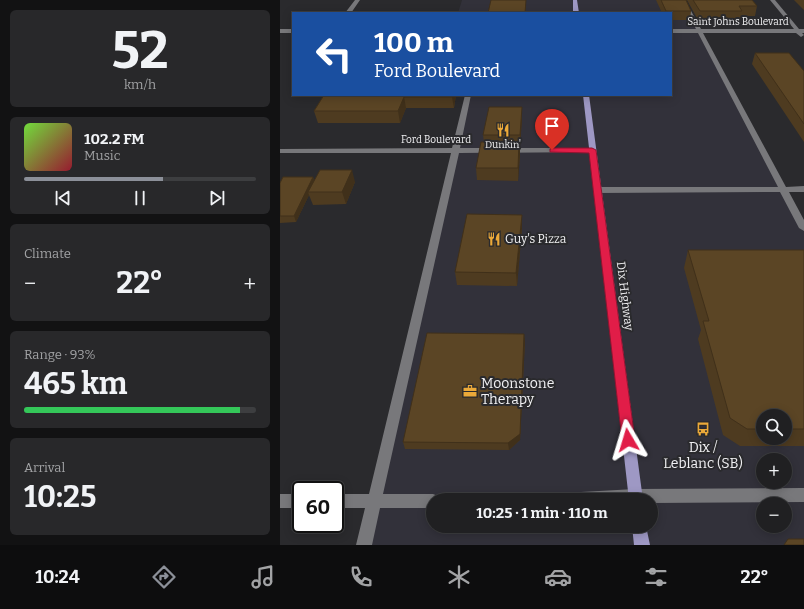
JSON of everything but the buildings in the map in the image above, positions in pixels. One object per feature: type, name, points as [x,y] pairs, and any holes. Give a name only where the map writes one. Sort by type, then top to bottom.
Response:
[{"type":"main road","points":[[575,0],[576,12]]},
{"type":"main road","name":"Dix Highway","points":[[586,96],[635,493]]},
{"type":"main road","points":[[640,533],[642,545]]},
{"type":"street","points":[[349,12],[358,0]]},
{"type":"street","points":[[683,0],[804,228]]},
{"type":"street","points":[[772,0],[801,31],[804,38]]},
{"type":"street","points":[[280,31],[292,31]]},
{"type":"street","name":"Saint Johns Boulevard","points":[[672,31],[801,31]]},
{"type":"street","points":[[364,545],[468,96]]},
{"type":"street","name":"Ford Boulevard","points":[[280,151],[592,150]]},
{"type":"street","points":[[597,190],[804,189]]},
{"type":"street","points":[[658,498],[804,495]]},
{"type":"street","points":[[280,501],[292,501]]},
{"type":"street","points":[[344,501],[426,501]]},
{"type":"shaded area","points":[[462,0],[683,0],[804,228],[804,545],[364,545],[468,96],[672,96],[672,12],[458,12]]},
{"type":"place","name":"Dunkin'","points":[[503,130]]},
{"type":"place","name":"Guy's Pizza","points":[[494,239]]},
{"type":"place","name":"Moonstone Therapy","points":[[470,391]]},
{"type":"place","name":"Dix / Leblanc (SB)","points":[[703,429]]},
{"type":"route","points":[[552,150],[592,150],[628,440]]}]
